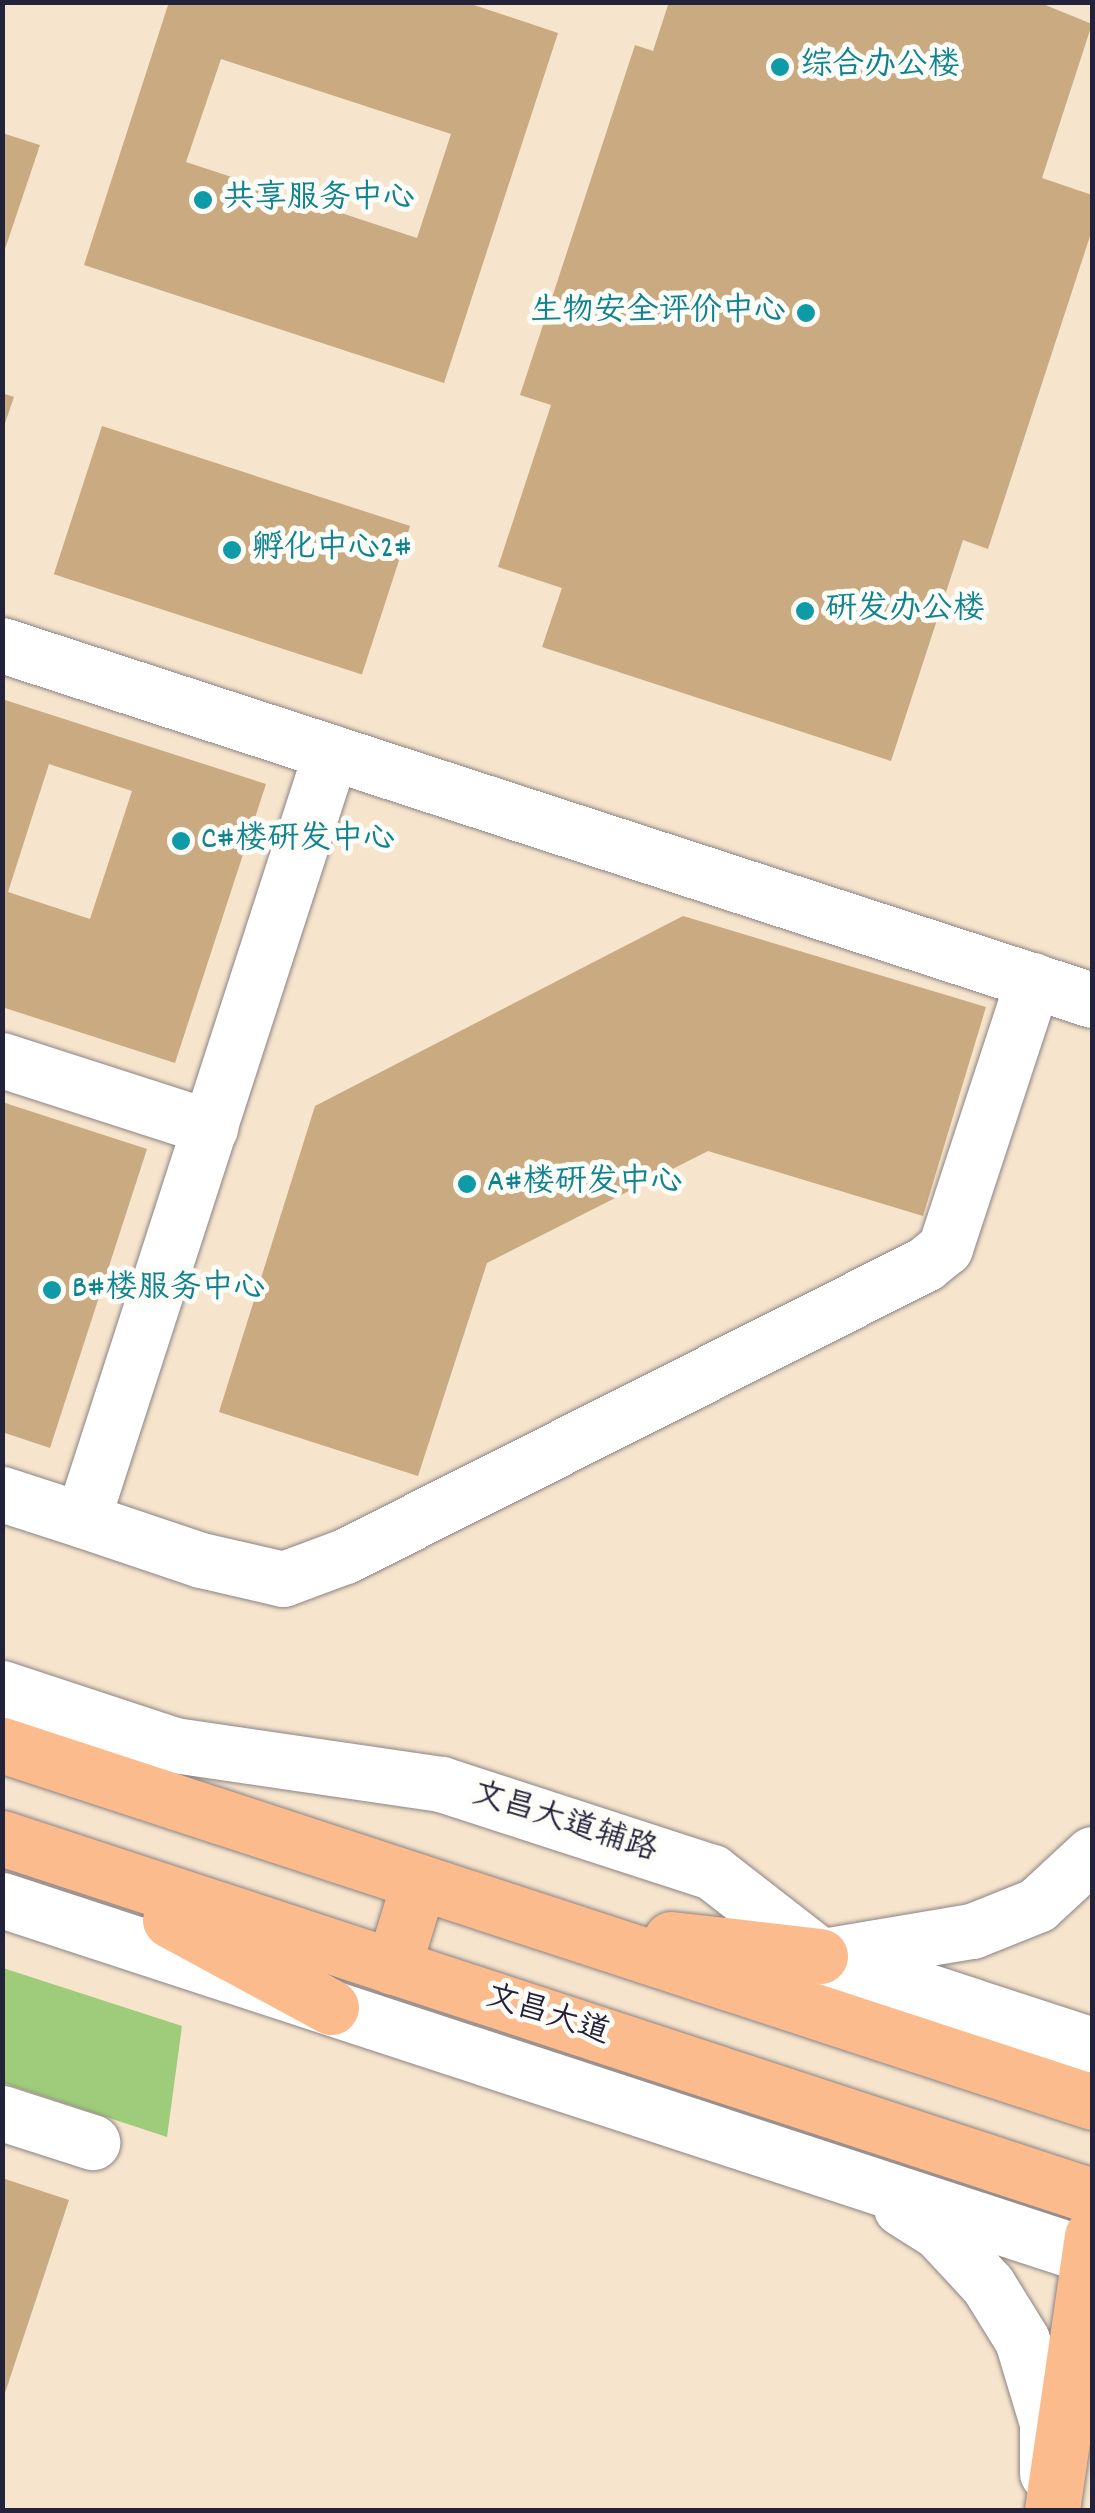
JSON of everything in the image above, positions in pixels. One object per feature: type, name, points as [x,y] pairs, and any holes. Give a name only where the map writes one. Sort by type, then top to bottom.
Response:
[{"type":"main road","points":[[2,1745],[1092,2102]]},
{"type":"main road","points":[[26,1846],[332,2008]]},
{"type":"main road","name":"文昌大道","points":[[26,1846],[1092,2196]]},
{"type":"main road","points":[[393,1967],[419,1882]]},
{"type":"main road","points":[[554,1926],[820,1956]]},
{"type":"main road","points":[[1050,2510],[1092,2250]]},
{"type":"street","points":[[2,645],[1092,1000]]},
{"type":"street","points":[[82,1520],[331,752]]},
{"type":"street","points":[[2,1494],[282,1578],[344,1556],[925,1264],[944,1248],[1034,980]]},
{"type":"street","points":[[2,1060],[210,1127]]},
{"type":"street","name":"文昌大道辅路","points":[[2,1688],[174,1745],[441,1784],[712,1872],[820,1956],[1092,2045]]},
{"type":"street","points":[[820,1956],[972,1930],[1038,1905],[1092,1854]]},
{"type":"street","points":[[2,1900],[856,2180],[1092,2250]]},
{"type":"street","points":[[2,2113],[92,2142]]},
{"type":"street","points":[[856,2180],[939,2232],[988,2285],[1022,2340],[1047,2423],[1050,2510]]},
{"type":"green space","points":[[3,1968],[182,2026],[167,2137],[3,2083]]},
{"type":"building","name":"共享服务中心","points":[[169,2],[465,2],[558,33],[444,383],[84,265]],"holes":[[[221,59],[451,134],[417,238],[186,162]]]},
{"type":"building","name":"生物安全评价中心","points":[[669,2],[1038,2],[1092,24],[1042,178],[1092,195],[1092,230],[988,549],[963,540],[891,761],[542,647],[562,588],[498,567],[551,405],[520,395],[635,45],[653,51]]},
{"type":"building","points":[[2,133],[40,145],[3,255],[2,255]]},
{"type":"building","points":[[2,393],[14,397],[3,429],[2,428]]},
{"type":"building","name":"孵化中心2#","points":[[102,426],[410,526],[362,674],[54,574]]},
{"type":"building","name":"C#楼研发中心","points":[[2,699],[266,784],[175,1063],[2,1007]],"holes":[[[49,764],[132,791],[90,919],[8,892]]]},
{"type":"building","name":"A#楼研发中心","points":[[683,916],[986,1007],[923,1216],[708,1151],[487,1263],[418,1476],[219,1412],[315,1106]]},
{"type":"building","name":"B#楼服务中心","points":[[2,1102],[147,1149],[50,1448],[2,1432]]},
{"type":"building","points":[[2,2178],[69,2200],[3,2399],[2,2398]]},
{"type":"place","name":"综合办公楼","points":[[780,67]]},
{"type":"place","name":"共享服务中心","points":[[203,200]]},
{"type":"place","name":"生物安全评价中心","points":[[806,313]]},
{"type":"place","name":"孵化中心2#","points":[[232,550]]},
{"type":"place","name":"研发办公楼","points":[[805,611]]},
{"type":"place","name":"C#楼研发中心","points":[[181,841]]},
{"type":"place","name":"A#楼研发中心","points":[[467,1184]]},
{"type":"place","name":"B#楼服务中心","points":[[52,1290]]}]
